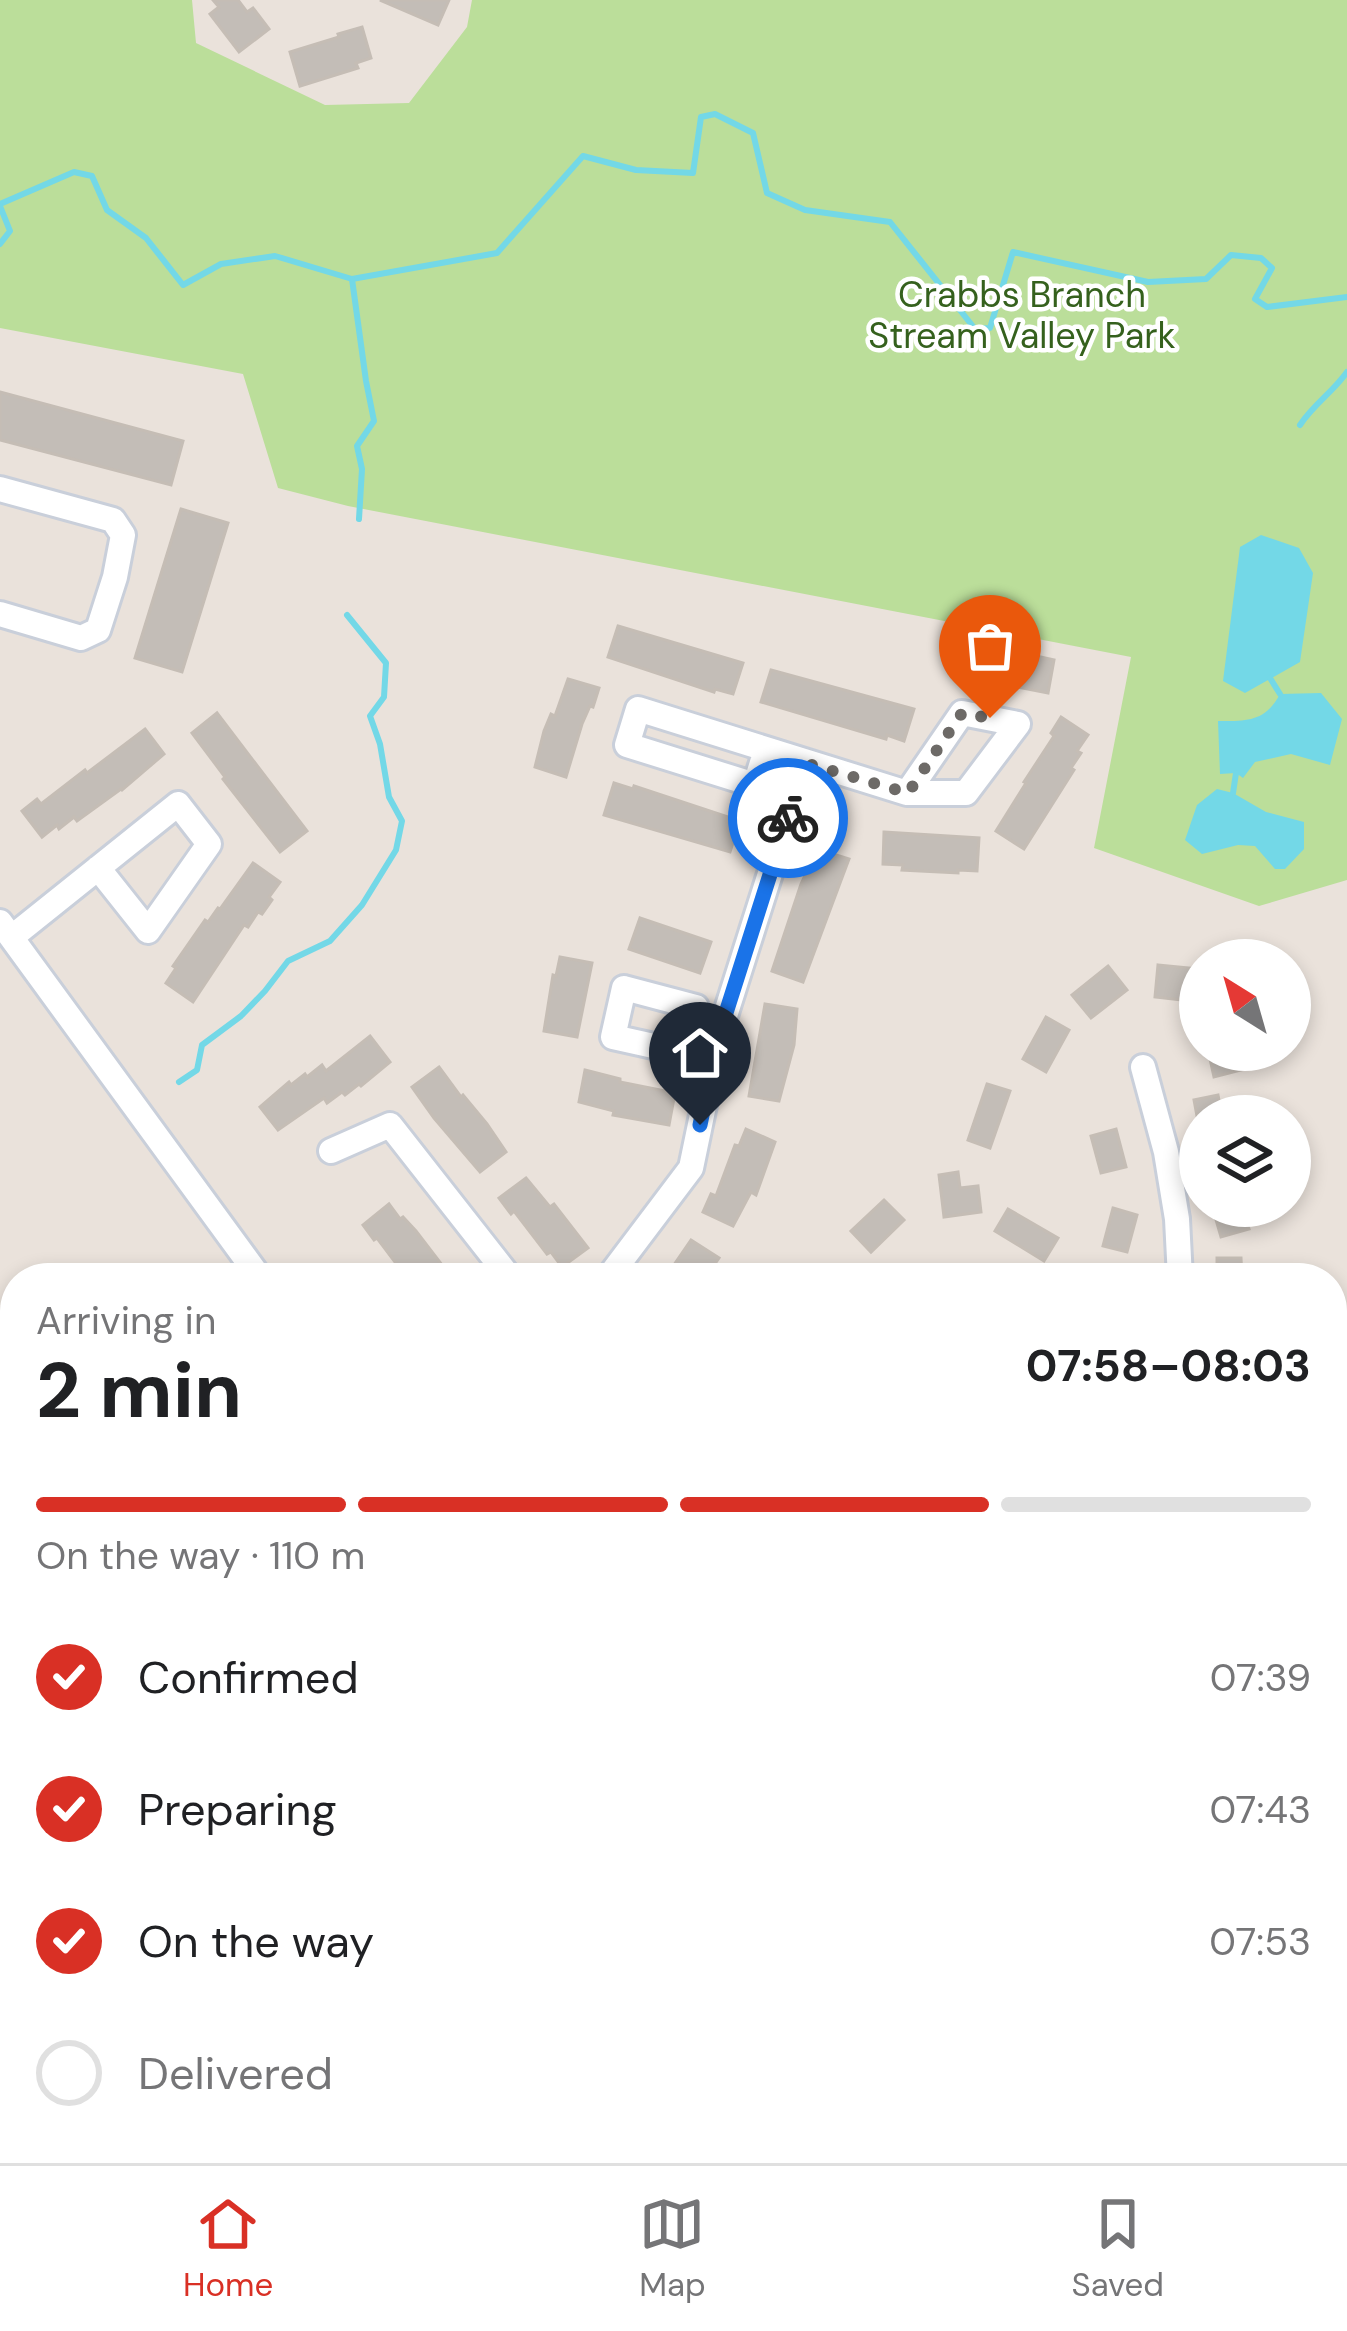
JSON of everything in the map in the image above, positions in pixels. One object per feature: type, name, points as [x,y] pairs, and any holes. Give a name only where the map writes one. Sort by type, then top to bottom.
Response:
[{"type":"street","points":[[0,489],[113,520],[123,535],[98,630],[81,638],[0,614]]},
{"type":"street","points":[[766,751],[754,785],[627,745],[638,709],[908,793]]},
{"type":"street","points":[[619,1263],[691,1168],[718,1038],[805,763]]},
{"type":"street","points":[[98,868],[148,932],[209,844],[178,803],[98,868],[6,929],[249,1263]]},
{"type":"street","points":[[690,1030],[718,1038]]},
{"type":"street","points":[[1143,1067],[1170,1174],[1179,1263]]},
{"type":"street","points":[[331,1150],[390,1125],[498,1263]]},
{"type":"green space","name":"Crabbs Branch Stream Valley Park","points":[[0,0],[192,0],[196,43],[325,105],[409,103],[467,27],[472,0],[1347,0],[1347,880],[1259,906],[1094,848],[1131,657],[348,506],[278,488],[243,374],[0,328]]},
{"type":"water","points":[[1261,535],[1299,548],[1313,573],[1300,662],[1245,693],[1223,681],[1240,547]]},
{"type":"water","points":[[1321,693],[1342,719],[1330,765],[1291,754],[1255,762],[1243,778],[1236,773],[1220,774],[1218,721],[1254,718],[1268,710],[1280,694]]},
{"type":"water","points":[[1217,789],[1266,812],[1304,822],[1304,849],[1285,869],[1275,869],[1255,846],[1202,854],[1185,840],[1197,805]]},
{"type":"building","points":[[213,0],[238,0],[247,12],[253,8],[269,29],[239,52],[210,14],[219,7]]},
{"type":"building","points":[[380,0],[449,0],[438,25]]},
{"type":"building","points":[[362,27],[371,58],[356,63],[358,68],[300,86],[290,52]]},
{"type":"building","points":[[0,392],[183,441],[171,485],[0,440]]},
{"type":"building","points":[[181,509],[228,523],[182,672],[135,658]]},
{"type":"building","points":[[618,626],[743,663],[733,694],[608,657]]},
{"type":"building","points":[[963,643],[1054,660],[1048,693],[957,675]]},
{"type":"building","points":[[771,670],[914,709],[904,741],[761,702]]},
{"type":"building","points":[[568,679],[599,688],[566,777],[535,767],[544,731],[551,714],[555,716]]},
{"type":"building","points":[[217,713],[307,831],[280,852],[192,733]]},
{"type":"building","points":[[1061,717],[1088,735],[1077,751],[1081,753],[1074,770],[1024,849],[996,831]]},
{"type":"building","points":[[145,729],[164,754],[77,821],[74,817],[42,837],[22,811],[37,799],[41,804]]},
{"type":"building","points":[[614,783],[740,821],[730,852],[604,815]]},
{"type":"building","points":[[884,832],[979,838],[977,871],[902,870],[903,865],[883,864]]},
{"type":"building","points":[[817,849],[849,859],[803,982],[772,971]]},
{"type":"building","points":[[253,863],[280,882],[262,914],[258,912],[248,927],[244,925],[193,1002],[166,983],[173,966]]},
{"type":"building","points":[[640,918],[711,942],[700,973],[629,949]]},
{"type":"building","points":[[560,957],[592,963],[577,1037],[544,1031]]},
{"type":"building","points":[[1158,965],[1179,967],[1179,1000],[1155,997]]},
{"type":"building","points":[[1108,966],[1127,990],[1091,1018],[1072,995]]},
{"type":"building","points":[[765,1004],[797,1009],[794,1045],[779,1101],[749,1096]]},
{"type":"building","points":[[1046,1017],[1069,1030],[1046,1072],[1023,1059]]},
{"type":"building","points":[[370,1036],[390,1062],[361,1086],[327,1103],[324,1098],[278,1130],[260,1107],[289,1082],[307,1077],[322,1065],[326,1071]]},
{"type":"building","points":[[439,1067],[506,1152],[480,1172],[412,1087]]},
{"type":"building","points":[[585,1070],[675,1093],[669,1125],[613,1115],[614,1111],[579,1102]]},
{"type":"building","points":[[987,1084],[1010,1091],[990,1148],[968,1140]]},
{"type":"building","points":[[746,1129],[775,1142],[756,1195],[751,1192],[733,1226],[703,1212],[711,1194],[716,1196]]},
{"type":"building","points":[[1116,1129],[1126,1167],[1101,1173],[1091,1136]]},
{"type":"building","points":[[958,1172],[960,1188],[978,1186],[981,1212],[944,1217],[939,1175]]},
{"type":"building","points":[[526,1178],[550,1207],[554,1204],[588,1248],[567,1263],[559,1263],[499,1198]]},
{"type":"building","points":[[884,1200],[904,1220],[871,1252],[851,1231]]},
{"type":"building","points":[[389,1204],[441,1263],[396,1263],[363,1225]]},
{"type":"building","points":[[1113,1208],[1137,1215],[1127,1252],[1103,1246]]},
{"type":"building","points":[[1008,1209],[1058,1238],[1044,1261],[995,1231]]},
{"type":"building","points":[[1218,1227],[1248,1227],[1249,1229],[1221,1237]]},
{"type":"building","points":[[691,1240],[719,1258],[716,1263],[675,1263]]},
{"type":"building","points":[[1217,1258],[1241,1258],[1241,1263],[1217,1263]]},
{"type":"waterway","points":[[0,204],[74,172],[92,176],[107,210],[146,238],[183,285],[221,264],[275,256],[352,279],[497,253],[583,156],[636,170],[693,173],[701,117],[715,114],[753,133],[767,193],[805,210],[890,222],[975,329],[990,328],[1013,252],[1148,282],[1206,279],[1231,255],[1261,258],[1272,268],[1255,299],[1267,307],[1347,297]]},
{"type":"waterway","points":[[0,206],[10,231],[0,244]]},
{"type":"waterway","points":[[352,279],[374,421],[357,446],[362,469],[359,519]]},
{"type":"waterway","points":[[1300,425],[1347,372]]},
{"type":"waterway","points":[[179,1082],[197,1070],[202,1045],[241,1016],[288,961],[330,941],[362,905],[396,850],[402,821],[389,797],[370,716],[384,697],[386,663],[347,615]]},
{"type":"waterway","points":[[1270,678],[1280,694]]},
{"type":"waterway","points":[[1233,793],[1236,773]]},
{"type":"way so far","points":[[788,818],[805,763],[908,793],[962,713],[990,718]]},
{"type":"route","points":[[700,1125],[718,1038],[788,818]]}]
